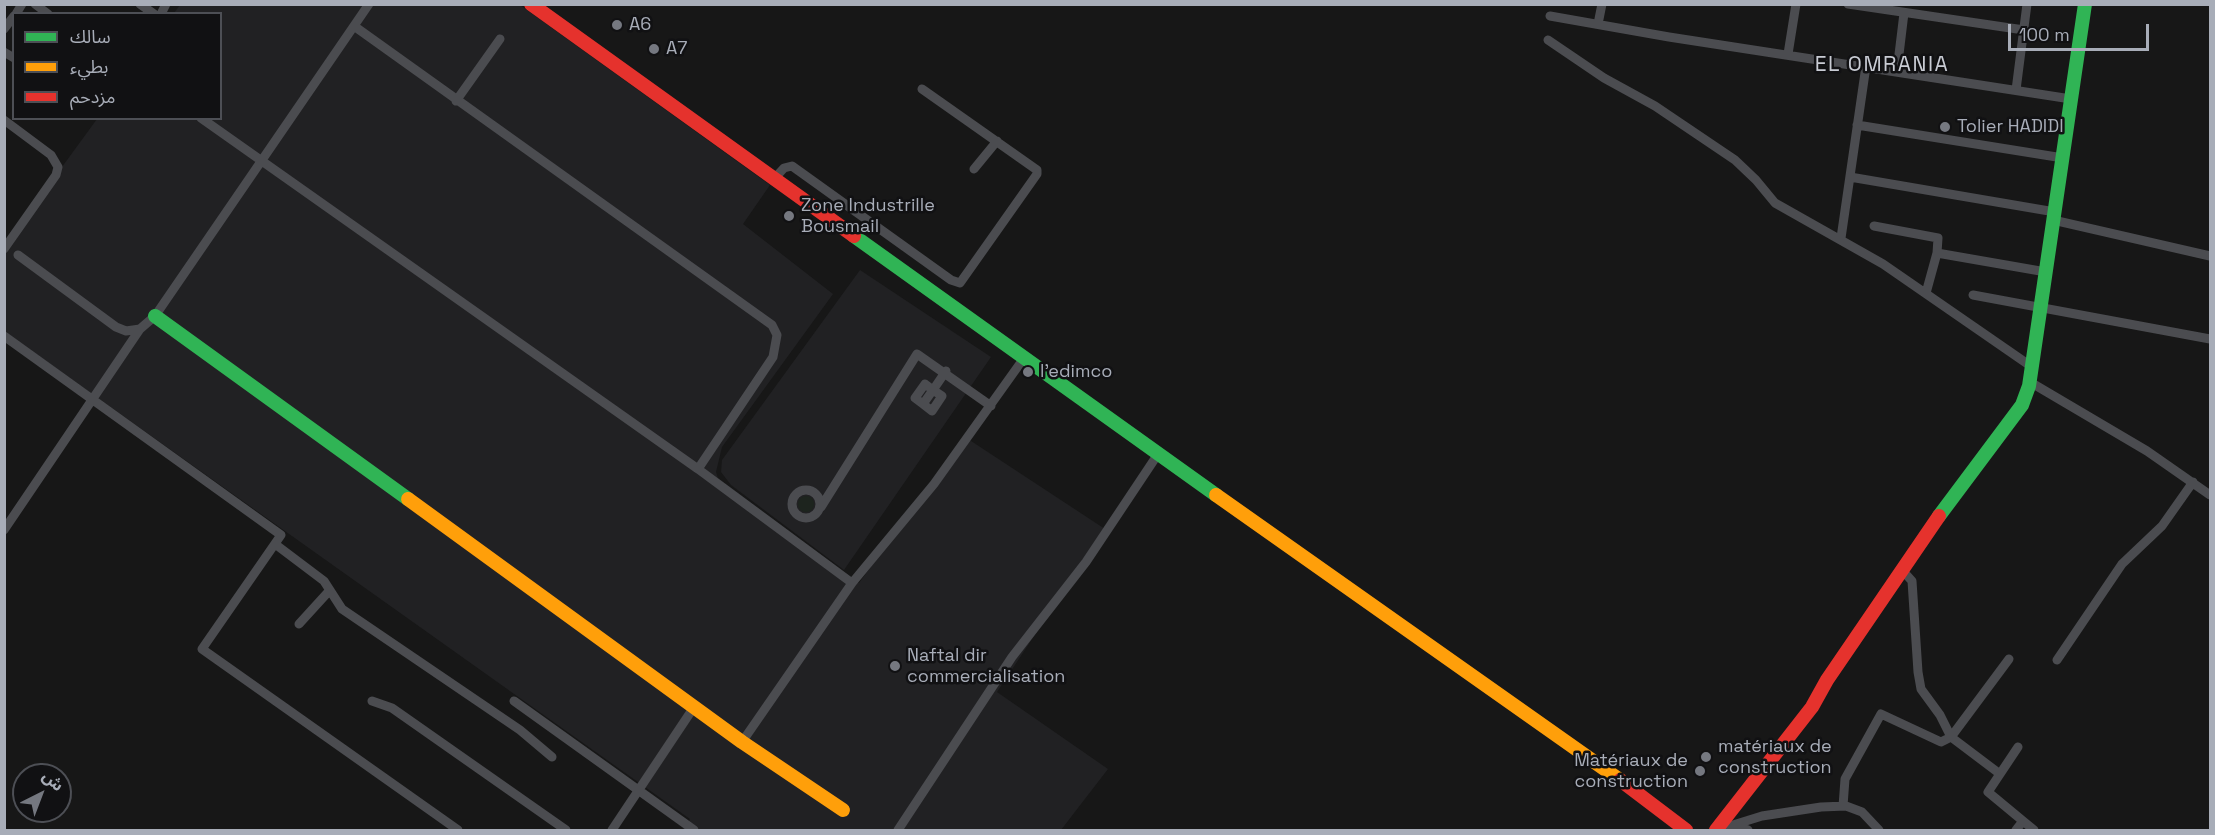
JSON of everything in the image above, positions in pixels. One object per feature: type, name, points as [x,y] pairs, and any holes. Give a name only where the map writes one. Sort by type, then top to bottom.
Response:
[{"type":"street","points":[[4,530],[140,329],[155,316],[369,4]]},
{"type":"street","points":[[531,4],[1158,454],[1676,820],[1686,831]]},
{"type":"street","points":[[1598,24],[1602,4]]},
{"type":"street","points":[[1788,54],[1796,4]]},
{"type":"street","points":[[1848,4],[2024,30]]},
{"type":"street","points":[[2016,90],[2027,4]]},
{"type":"street","points":[[1716,831],[1812,707],[1827,680],[1934,523],[2022,405],[2030,382],[2085,4]]},
{"type":"street","points":[[1898,71],[1904,13]]},
{"type":"street","points":[[1550,16],[2071,99]]},
{"type":"street","points":[[354,26],[772,325],[777,335],[773,357],[698,469]]},
{"type":"street","points":[[456,100],[500,39]]},
{"type":"street","points":[[1548,39],[1604,78],[1655,106],[1736,160],[1775,203],[1841,238],[1926,293],[2032,367]]},
{"type":"street","points":[[1841,238],[1866,66]]},
{"type":"street","points":[[774,179],[784,168],[792,166],[951,280],[960,283],[1037,174],[1036,168],[922,89]]},
{"type":"street","points":[[4,120],[51,155],[58,167],[56,175],[4,249]]},
{"type":"street","points":[[204,120],[698,469],[852,583]]},
{"type":"street","points":[[1857,125],[2063,158]]},
{"type":"street","points":[[974,169],[997,141]]},
{"type":"street","points":[[1850,177],[2054,216],[2211,256]]},
{"type":"street","points":[[1874,226],[1938,238],[1937,253],[1926,293]]},
{"type":"street","points":[[1937,253],[2046,272]]},
{"type":"street","points":[[18,255],[116,327],[126,331],[140,329]]},
{"type":"street","points":[[1973,295],[2211,339]]},
{"type":"street","points":[[155,316],[742,742],[843,810]]},
{"type":"street","points":[[4,336],[281,535],[202,649],[458,831]]},
{"type":"street","points":[[821,507],[917,354],[946,371],[991,405]]},
{"type":"street","points":[[742,742],[852,583],[934,484],[1024,358]]},
{"type":"street","points":[[923,404],[915,398],[925,384],[933,390],[946,371]]},
{"type":"street","points":[[2030,382],[2147,451],[2211,495]]},
{"type":"street","points":[[898,831],[1012,657],[1086,562],[1158,454]]},
{"type":"street","points":[[2057,660],[2121,564],[2162,526],[2193,482]]},
{"type":"street","points":[[274,544],[324,580],[342,609],[520,730],[552,757]]},
{"type":"street","points":[[1902,570],[1912,581],[1921,689],[1940,715],[1951,737],[2000,774]]},
{"type":"street","points":[[300,624],[330,590]]},
{"type":"street","points":[[1843,806],[1845,778],[1881,714],[1941,742],[1951,737],[2009,659]]},
{"type":"street","points":[[372,701],[392,708],[566,831]]},
{"type":"street","points":[[514,701],[694,831]]},
{"type":"street","points":[[612,831],[694,707]]},
{"type":"street","points":[[2018,747],[1988,792],[2034,831]]},
{"type":"street","points":[[1716,831],[1762,816],[1843,806],[1862,812],[1879,831]]},
{"type":"street","points":[[2016,831],[2023,821]]},
{"type":"street","points":[[1736,824],[1748,831]]},
{"type":"shaded area","points":[[180,5],[520,5],[770,185],[743,224],[833,294],[722,447],[716,472],[718,478],[859,583],[965,437],[1105,529],[997,692],[1108,769],[1061,830],[682,830],[690,819],[5,332],[5,245],[96,120],[222,120],[222,12],[175,12]]},
{"type":"shaded area","points":[[860,270],[991,357],[844,570],[731,485],[721,472],[722,460]]},
{"type":"shaded area","points":[[803,496],[809,496],[814,504],[812,510],[803,512],[798,507],[798,501]]},
{"type":"traffic: fast","points":[[1939,516],[2022,405],[2029,386],[2085,4]]},
{"type":"traffic: fast","points":[[854,236],[1216,495]]},
{"type":"traffic: fast","points":[[155,316],[408,499]]},
{"type":"traffic: slow","points":[[1216,495],[1620,780]]},
{"type":"traffic: slow","points":[[408,499],[742,742],[843,810]]},
{"type":"traffic: jam","points":[[531,4],[854,236]]},
{"type":"traffic: jam","points":[[1716,830],[1812,707],[1827,680],[1939,516]]},
{"type":"traffic: jam","points":[[1620,780],[1686,830]]},
{"type":"place","name":"A6","points":[[617,25]]},
{"type":"place","name":"A7","points":[[654,49]]},
{"type":"place","name":"Tolier HADIDI","points":[[1945,127]]},
{"type":"place","name":"Zone Industrille Bousmail","points":[[789,216]]},
{"type":"place","name":"l'edimco","points":[[1028,372]]},
{"type":"place","name":"Naftal dir commercialisation","points":[[895,666]]},
{"type":"place","name":"matériaux de construction","points":[[1706,757]]},
{"type":"place","name":"Matériaux de construction","points":[[1700,771]]},
{"type":"district","name":"EL OMRANIA","points":[[1882,65]]}]
